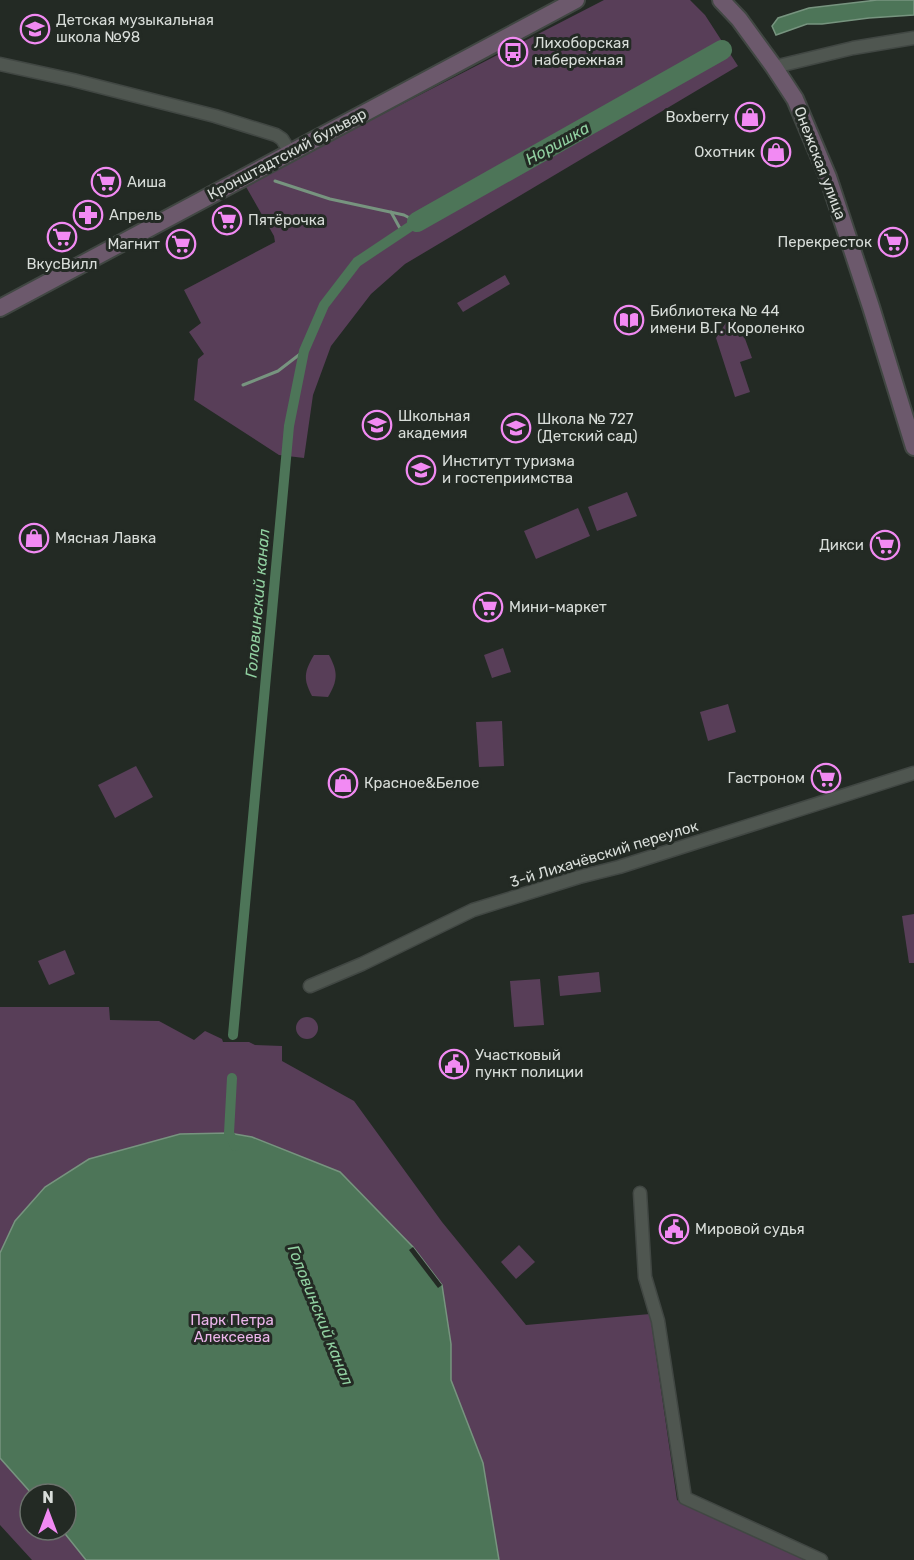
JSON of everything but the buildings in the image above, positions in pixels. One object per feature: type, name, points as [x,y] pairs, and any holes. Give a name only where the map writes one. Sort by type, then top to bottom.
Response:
[{"type":"main road","name":"Кронштадтский бульвар","points":[[0,308],[576,0]]},
{"type":"main road","name":"Онежская улица","points":[[721,0],[739,19],[795,99],[828,177],[914,447]]},
{"type":"street","points":[[774,67],[853,48],[914,38]]},
{"type":"street","points":[[0,64],[229,120],[276,135],[282,139],[290,152]]},
{"type":"street","name":"3-й Лихачёвский переулок","points":[[310,986],[362,964],[473,910],[619,867],[914,773]]},
{"type":"street","points":[[640,1193],[645,1277],[658,1322],[685,1497],[821,1560]]},
{"type":"green space","points":[[604,0],[690,0],[705,15],[738,66],[405,264],[371,294],[331,346],[313,395],[304,458],[279,455],[194,400],[198,359],[204,354],[189,332],[201,323],[184,290],[275,242],[274,236],[245,185]]},
{"type":"green space","points":[[505,275],[510,284],[463,312],[457,303]]},
{"type":"green space","points":[[731,315],[739,337],[744,336],[752,358],[740,362],[750,392],[735,397],[716,338]]},
{"type":"green space","points":[[627,492],[637,516],[597,531],[588,507]]},
{"type":"green space","points":[[578,508],[590,536],[536,559],[524,531]]},
{"type":"green space","points":[[503,648],[511,672],[492,678],[484,655]]},
{"type":"green space","points":[[314,655],[329,655],[334,666],[336,676],[328,697],[312,696],[307,685],[308,666]]},
{"type":"green space","points":[[728,704],[736,732],[708,741],[700,712]]},
{"type":"green space","points":[[502,721],[504,766],[479,767],[476,722]]},
{"type":"green space","points":[[136,766],[153,797],[115,818],[98,785]]},
{"type":"green space","points":[[914,914],[914,963],[909,963],[902,916]]},
{"type":"green space","points":[[65,950],[75,974],[49,985],[38,961]]},
{"type":"green space","points":[[599,972],[601,992],[560,996],[558,976]]},
{"type":"green space","points":[[540,979],[544,1025],[514,1027],[510,981]]},
{"type":"green space","name":"Парк Петра Алексеева","points":[[0,1007],[109,1007],[110,1020],[159,1021],[194,1040],[205,1031],[222,1039],[223,1042],[282,1046],[282,1061],[354,1101],[442,1222],[526,1325],[650,1314],[677,1500],[806,1560],[32,1560],[0,1525]]},
{"type":"green space","points":[[307,1017],[315,1020],[318,1028],[315,1036],[307,1039],[299,1036],[296,1028],[299,1020]]},
{"type":"green space","points":[[519,1245],[535,1262],[516,1279],[501,1262]]},
{"type":"water","points":[[877,0],[914,0],[914,15],[807,24],[776,35],[772,26],[778,18],[809,8]]},
{"type":"water","name":"Парк Петра Алексеева","points":[[229,1133],[252,1137],[340,1172],[413,1247],[442,1285],[451,1344],[451,1380],[483,1463],[499,1560],[86,1560],[72,1542],[78,1542],[78,1482],[21,1482],[0,1458],[0,1253],[15,1221],[45,1187],[89,1159],[180,1134]]},
{"type":"pier","points":[[413,1247],[442,1285],[438,1288],[409,1250]]},
{"type":"waterway","name":"Норишка","points":[[417,222],[722,50]]},
{"type":"waterway","name":"Норишка","points":[[275,181],[330,199],[404,215],[417,222]]},
{"type":"waterway","name":"Норишка","points":[[391,212],[402,232]]},
{"type":"waterway","name":"Головинский канал","points":[[233,1035],[289,426],[304,351],[324,305],[357,262],[417,222]]},
{"type":"waterway","points":[[243,385],[278,371],[304,351]]},
{"type":"waterway","name":"Головинский канал","points":[[232,1078],[229,1133],[235,1146]]},
{"type":"place","name":"Детская музыкальная школа №98","points":[[35,29]]},
{"type":"place","name":"Лихоборская набережная","points":[[513,52]]},
{"type":"place","name":"Boxberry","points":[[750,117]]},
{"type":"place","name":"Охотник","points":[[776,152]]},
{"type":"place","name":"Аиша","points":[[106,182]]},
{"type":"place","name":"Апрель","points":[[88,215]]},
{"type":"place","name":"Пятёрочка","points":[[227,220]]},
{"type":"place","name":"ВкусВилл","points":[[62,237]]},
{"type":"place","name":"Перекресток","points":[[893,242]]},
{"type":"place","name":"Магнит","points":[[181,244]]},
{"type":"place","name":"Библиотека № 44 имени В.Г. Короленко","points":[[629,320]]},
{"type":"place","name":"Школьная академия","points":[[377,425]]},
{"type":"place","name":"Школа № 727 (Детский сад)","points":[[516,428]]},
{"type":"place","name":"Институт туризма и гостеприимства","points":[[421,470]]},
{"type":"place","name":"Мясная Лавка","points":[[34,538]]},
{"type":"place","name":"Дикси","points":[[885,545]]},
{"type":"place","name":"Мини-маркет","points":[[488,607]]},
{"type":"place","name":"Гастроном","points":[[826,778]]},
{"type":"place","name":"Красное&Белое","points":[[343,783]]},
{"type":"place","name":"Участковый пункт полиции","points":[[454,1064]]},
{"type":"place","name":"Мировой судья","points":[[674,1229]]}]
